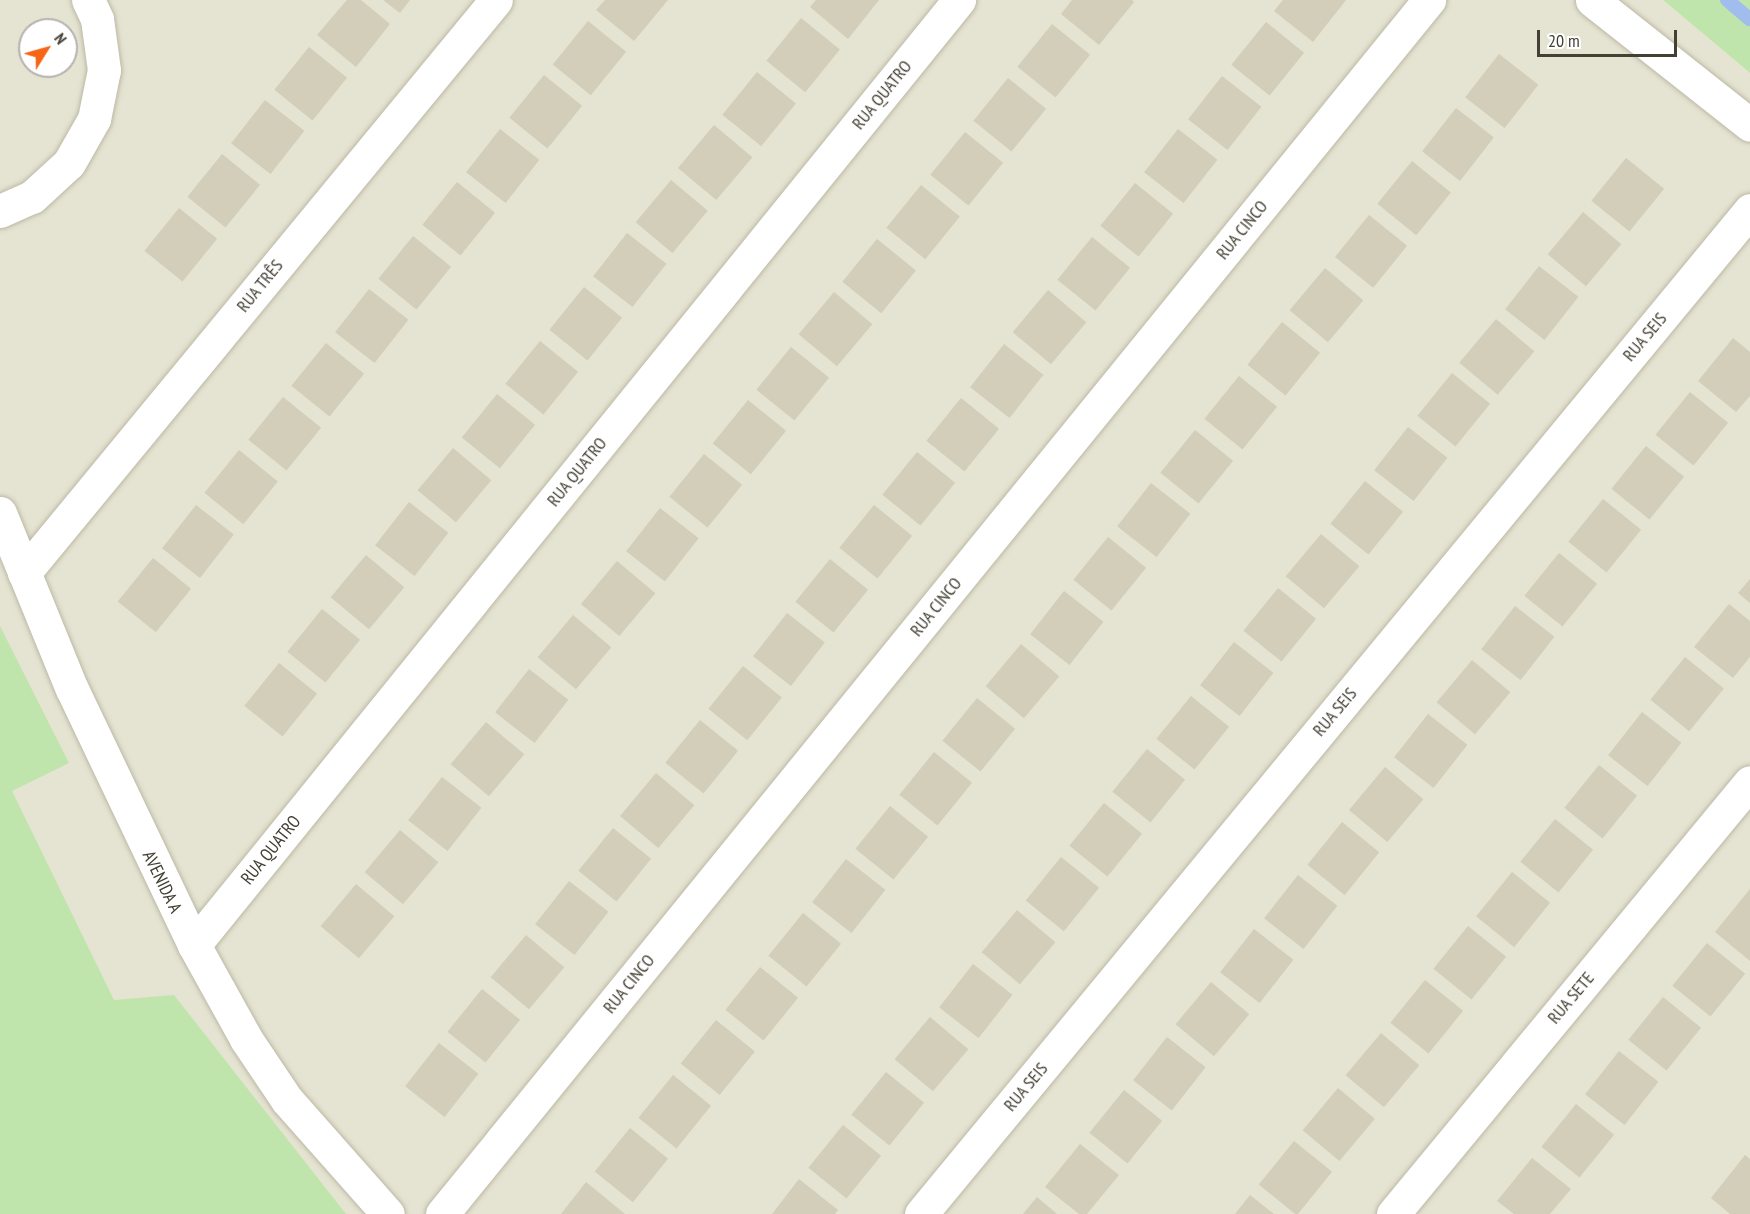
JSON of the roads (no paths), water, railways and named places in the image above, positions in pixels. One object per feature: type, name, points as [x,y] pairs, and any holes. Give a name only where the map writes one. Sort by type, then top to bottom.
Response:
[{"type":"street","points":[[0,211],[32,197],[69,163],[94,119],[104,69],[97,19],[88,0]]},
{"type":"street","name":"RUA TRÊS","points":[[24,573],[496,0]]},
{"type":"street","name":"RUA QUATRO","points":[[194,945],[959,0]]},
{"type":"street","name":"RUA CINCO","points":[[442,1214],[1430,0]]},
{"type":"street","points":[[1592,0],[1750,125]]},
{"type":"street","name":"RUA SEIS","points":[[921,1214],[1750,210]]},
{"type":"street","name":"AVENIDA A","points":[[0,513],[72,689],[194,945],[246,1039],[287,1100],[388,1214]]},
{"type":"street","name":"RUA SETE","points":[[1393,1214],[1750,782]]},
{"type":"waterway","points":[[1727,0],[1750,19]]}]
